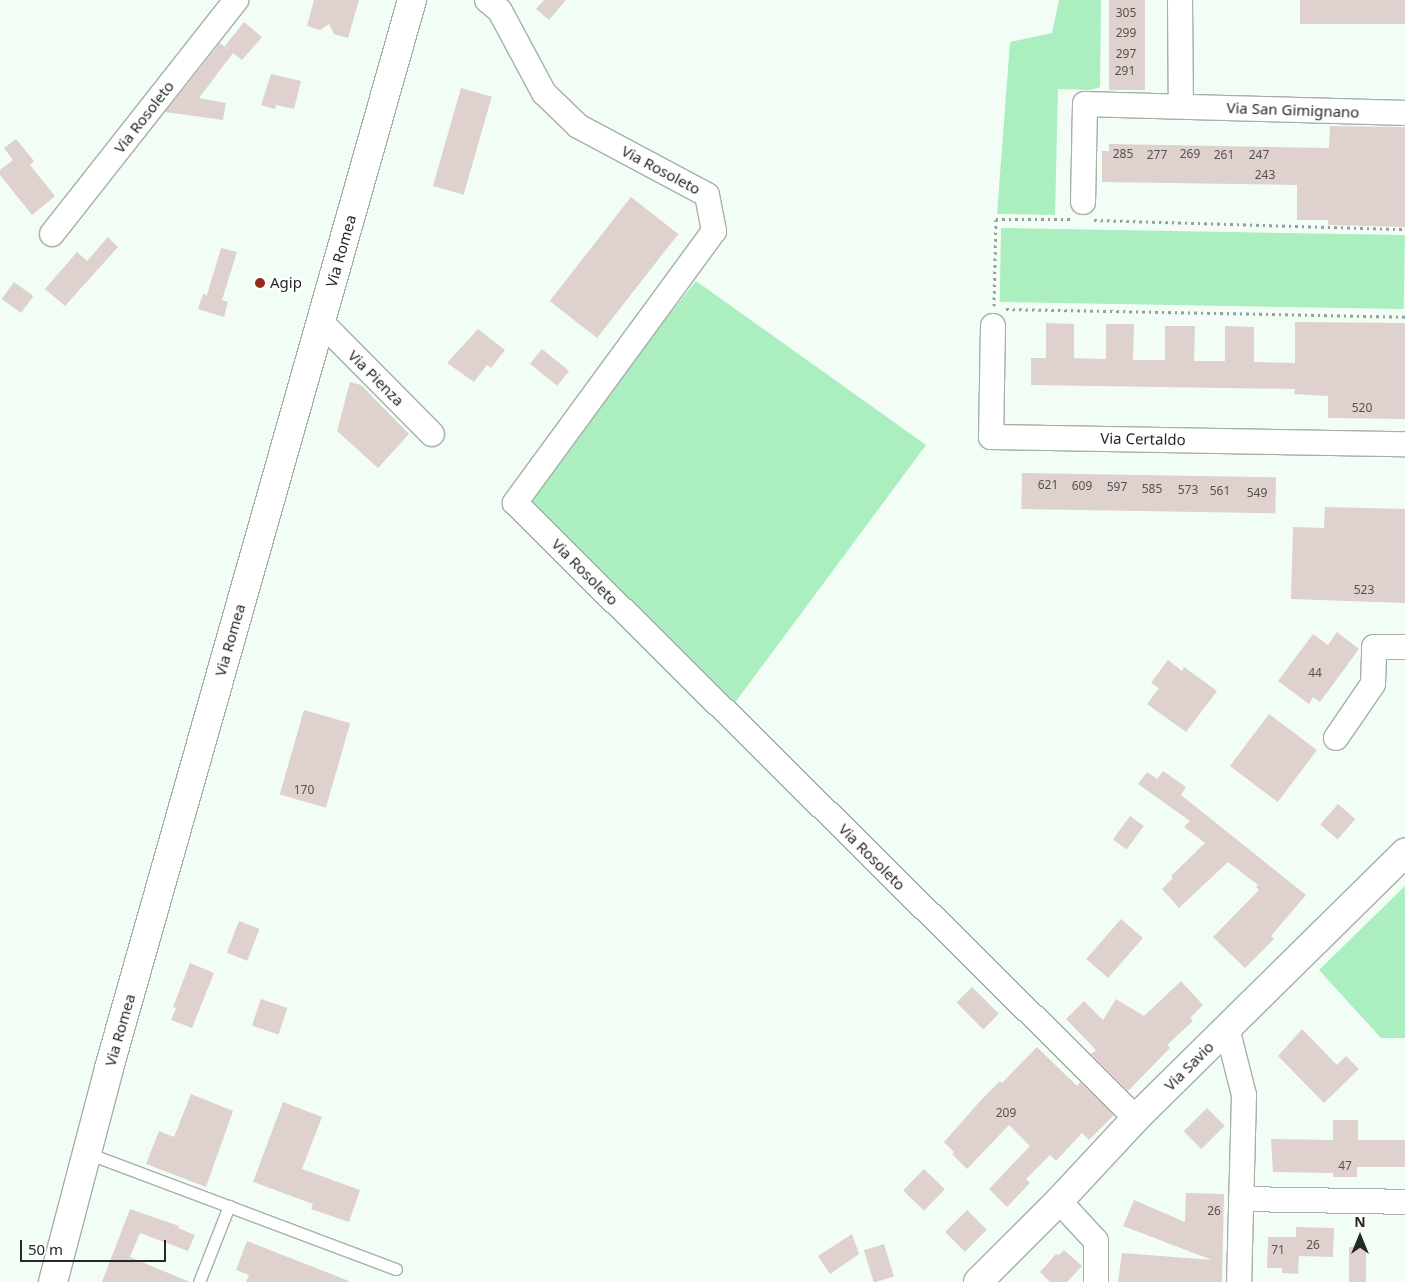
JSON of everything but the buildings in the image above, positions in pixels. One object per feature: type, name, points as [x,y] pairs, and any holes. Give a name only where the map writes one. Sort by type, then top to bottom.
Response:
[{"type":"main road","name":"Via Romea","points":[[53,1282],[87,1153],[412,0]]},
{"type":"main road","name":"Via Savio","points":[[978,1282],[1059,1201],[1136,1118],[1405,853]]},
{"type":"street","name":"Via Rosoleto","points":[[52,234],[236,0]]},
{"type":"street","name":"Via Rosoleto","points":[[487,0],[500,11],[544,92],[578,126],[708,195],[714,231],[515,503],[1136,1118]]},
{"type":"street","points":[[1180,0],[1181,106]]},
{"type":"street","name":"Via San Gimignano","points":[[1083,214],[1085,104],[1405,113]]},
{"type":"street","name":"Via Pienza","points":[[320,322],[432,434]]},
{"type":"street","name":"Via Certaldo","points":[[993,326],[991,437],[1405,444]]},
{"type":"street","points":[[1336,738],[1373,684],[1374,647],[1405,647]]},
{"type":"street","points":[[1227,1028],[1244,1095],[1239,1282]]},
{"type":"street","points":[[1241,1199],[1405,1202]]},
{"type":"street","points":[[1059,1201],[1096,1241],[1096,1282]]},
{"type":"lane","points":[[87,1153],[396,1269]]},
{"type":"lane","points":[[199,1282],[229,1206]]},
{"type":"path","points":[[1405,229],[1083,214],[996,218],[994,309],[1405,317]]},
{"type":"green space","points":[[1059,0],[1101,0],[1100,87],[1091,90],[1058,89],[1055,215],[997,214],[1010,42],[1052,33]]},
{"type":"green space","points":[[1001,228],[1405,235],[1404,309],[1000,302]]},
{"type":"green space","points":[[696,281],[926,445],[734,704],[533,511],[532,486]]},
{"type":"green space","points":[[1405,886],[1405,1038],[1381,1038],[1319,970]]},
{"type":"place","name":"Agip","points":[[260,283]]}]
